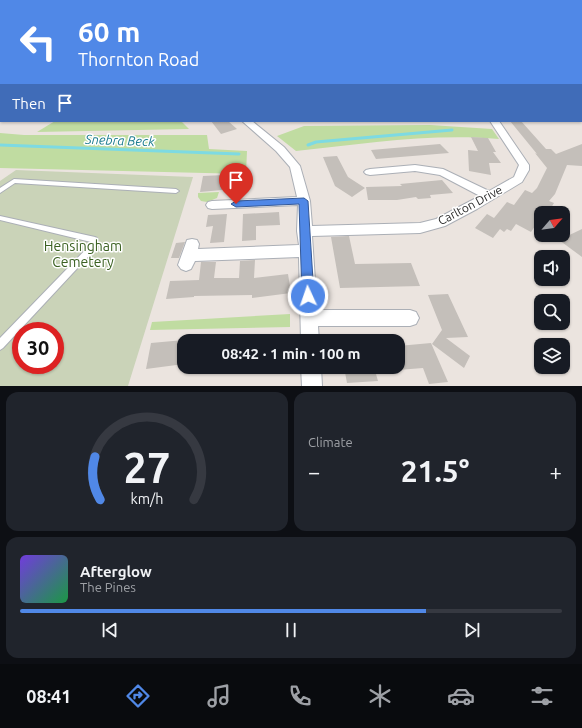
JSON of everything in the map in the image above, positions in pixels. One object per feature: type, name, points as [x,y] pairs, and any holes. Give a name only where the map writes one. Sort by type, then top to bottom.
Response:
[{"type":"street","points":[[247,122],[280,149],[295,166],[304,201],[304,231],[310,334]]},
{"type":"street","name":"Carlton Drive","points":[[304,231],[420,228],[430,226],[454,216],[490,196],[518,179],[524,165],[495,122]]},
{"type":"street","points":[[370,172],[414,168],[443,172],[490,196]]},
{"type":"street","points":[[219,202],[304,201]]},
{"type":"street","points":[[189,254],[305,250]]},
{"type":"street","points":[[310,318],[410,318]]},
{"type":"street","points":[[311,374],[312,386]]},
{"type":"lane","points":[[0,191],[14,181],[176,191]]},
{"type":"lane","points":[[0,218],[95,240],[95,245],[0,345]]},
{"type":"green space","points":[[53,122],[182,122],[189,129],[37,132]]},
{"type":"green space","points":[[430,125],[492,129],[499,139],[448,137],[423,138],[296,151],[277,136],[304,126]]},
{"type":"green space","points":[[0,133],[24,135],[207,135],[209,149],[247,151],[246,174],[0,168]]},
{"type":"green space","name":"Hensingham Cemetery","points":[[16,170],[193,177],[128,386],[0,386],[0,181]]},
{"type":"green space","points":[[219,192],[217,198],[207,202],[201,201],[198,197],[198,193]]},
{"type":"green space","points":[[290,314],[290,327],[150,330],[152,322]]},
{"type":"building","points":[[212,122],[229,122],[237,129],[221,134]]},
{"type":"building","points":[[511,122],[522,122],[546,149],[551,149],[556,154],[582,144],[582,166],[567,165],[555,194],[549,201],[554,203],[552,206],[534,206],[534,228],[531,232],[516,224],[511,231],[507,229],[504,232],[500,229],[493,238],[475,228],[487,214],[494,218],[507,202],[514,205],[525,190],[532,193],[537,188],[547,168],[535,153],[537,154]]},
{"type":"building","points":[[471,137],[488,138],[496,152],[493,152],[501,163],[489,163],[491,175],[469,171],[468,150],[478,151]]},
{"type":"building","points":[[440,144],[449,153],[376,159],[371,150]]},
{"type":"building","points":[[337,156],[348,177],[365,188],[352,197],[335,186],[323,157]]},
{"type":"building","points":[[224,175],[222,190],[200,192],[203,176]]},
{"type":"building","points":[[442,180],[453,193],[430,195],[431,198],[418,199],[416,197],[397,200],[368,200],[366,187],[402,186],[400,184]]},
{"type":"building","points":[[279,212],[280,225],[256,226],[256,240],[242,241],[243,214]]},
{"type":"building","points":[[227,214],[224,242],[210,243],[213,226],[206,227],[208,215]]},
{"type":"building","points":[[582,229],[582,257],[562,242],[570,242],[570,235]]},
{"type":"building","points":[[349,236],[355,264],[411,263],[420,286],[340,288],[331,237]]},
{"type":"building","points":[[185,242],[179,258],[171,258],[176,243]]},
{"type":"building","points":[[255,260],[254,278],[288,274],[291,293],[252,298],[252,295],[194,296],[166,299],[170,281],[199,280],[201,262],[216,262],[214,278],[239,278],[240,261]]},
{"type":"building","points":[[448,294],[468,337],[446,338],[470,356],[464,368],[432,344],[442,330],[428,295]]},
{"type":"building","points":[[177,341],[177,365],[146,369],[151,343]]},
{"type":"building","points":[[431,343],[448,382],[429,384],[423,368],[405,369],[405,345]]},
{"type":"building","points":[[345,374],[376,374],[378,381],[347,383]]},
{"type":"waterway","name":"Snebra Beck","points":[[308,145],[316,142],[452,130]]},
{"type":"waterway","name":"Snebra Beck","points":[[0,145],[239,154]]},
{"type":"route","points":[[236,204],[304,201],[304,231],[308,296]]}]
